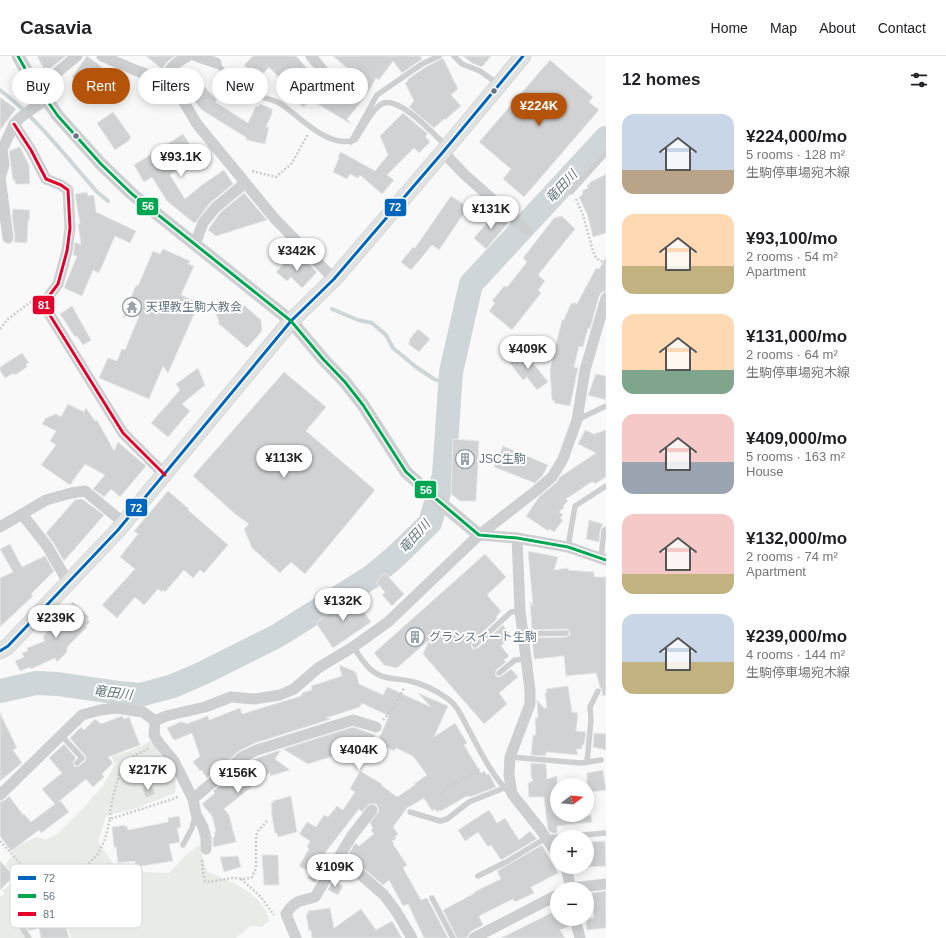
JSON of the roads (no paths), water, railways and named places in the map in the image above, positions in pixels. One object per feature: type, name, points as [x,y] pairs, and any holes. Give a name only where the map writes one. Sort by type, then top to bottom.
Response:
[{"type":"main road","points":[[0,651],[8,646],[124,523],[291,321],[334,279],[445,150],[523,56]]},
{"type":"street","points":[[18,56],[25,68]]},
{"type":"street","points":[[62,68],[77,56]]},
{"type":"street","points":[[102,56],[138,71]]},
{"type":"street","points":[[170,68],[174,63],[188,56]]},
{"type":"street","points":[[196,56],[216,63]]},
{"type":"street","points":[[311,56],[321,68]]},
{"type":"street","points":[[8,238],[0,174],[4,165],[2,150],[18,120],[38,104]]},
{"type":"street","points":[[43,104],[58,116],[101,164],[126,189],[291,321],[323,359],[345,382],[363,405],[406,472],[479,535],[517,538],[568,548],[603,559]]},
{"type":"street","points":[[185,104],[197,124],[275,219],[334,279]]},
{"type":"street","points":[[18,120],[46,179],[62,185],[68,190],[70,228],[66,252],[58,284],[43,304],[124,433],[165,475]]},
{"type":"street","points":[[445,150],[465,175],[527,230]]},
{"type":"street","points":[[195,244],[203,223],[215,208],[245,183]]},
{"type":"street","points":[[155,721],[166,716],[205,707],[230,697],[254,699],[280,695],[294,688],[318,668],[353,647],[388,622],[479,535],[552,477],[562,460],[577,420],[585,370],[603,320],[606,298]]},
{"type":"street","points":[[0,527],[46,500],[85,491],[124,523]]},
{"type":"street","points":[[22,514],[47,546],[68,582]]},
{"type":"street","points":[[517,538],[520,611],[530,690],[530,704],[510,757],[508,791],[550,834]]},
{"type":"street","points":[[0,795],[82,715],[100,710],[116,708],[143,712],[155,721]]},
{"type":"street","points":[[191,794],[242,757],[257,750],[353,720],[376,727]]},
{"type":"street","points":[[155,721],[154,735],[174,761],[191,794],[196,814],[203,827],[206,838],[206,849]]},
{"type":"street","points":[[296,938],[286,914],[291,906],[296,902],[315,897],[351,837],[372,810]]},
{"type":"street","points":[[360,874],[384,895],[396,911],[412,938]]},
{"type":"street","points":[[594,886],[606,884]]},
{"type":"street","points":[[477,937],[550,899]]},
{"type":"street","points":[[577,926],[580,938]]},
{"type":"lane","points":[[206,56],[225,71],[238,87],[249,93],[281,104],[322,135],[339,142],[351,142],[356,140],[374,111],[380,104],[386,102],[395,103],[420,120],[445,150]]},
{"type":"lane","points":[[351,142],[377,94],[422,64],[439,56]]},
{"type":"lane","points":[[454,56],[462,64],[480,71],[499,84]]},
{"type":"lane","points":[[571,192],[606,152]]},
{"type":"lane","points":[[577,420],[606,406]]},
{"type":"lane","points":[[568,548],[575,506],[606,486]]},
{"type":"lane","points":[[603,559],[604,531],[606,529]]},
{"type":"lane","points":[[475,645],[511,612],[520,611]]},
{"type":"lane","points":[[523,634],[566,633]]},
{"type":"lane","points":[[353,647],[365,665],[376,674],[390,679],[408,680],[422,684],[449,700],[459,710],[488,764],[508,791],[469,802],[448,819],[440,821],[410,812]]},
{"type":"lane","points":[[499,673],[515,660],[526,659]]},
{"type":"lane","points":[[587,762],[591,720],[590,707],[598,691]]},
{"type":"lane","points":[[62,735],[82,758],[77,763]]},
{"type":"lane","points":[[510,757],[587,762],[601,760]]},
{"type":"lane","points":[[183,845],[192,828],[196,814]]},
{"type":"lane","points":[[594,834],[606,833]]},
{"type":"lane","points":[[478,876],[550,840]]},
{"type":"lane","points":[[432,898],[453,938]]},
{"type":"lane","points":[[23,928],[29,938]]},
{"type":"waterway","points":[[0,90],[39,125],[97,192],[108,201]]},
{"type":"waterway","name":"竜田川","points":[[0,691],[36,683],[58,684],[140,695],[173,686],[203,673],[277,636],[371,577],[395,557],[430,523],[444,475],[451,372],[471,284],[606,138]]},
{"type":"waterway","points":[[332,309],[358,320],[372,323],[386,335],[393,348],[416,367],[434,379],[449,385]]},
{"type":"place","name":"天理教生駒大教会","points":[[132,307]]},
{"type":"place","name":"JSC生駒","points":[[465,459]]},
{"type":"place","name":"グランスイート生駒","points":[[415,637]]}]
